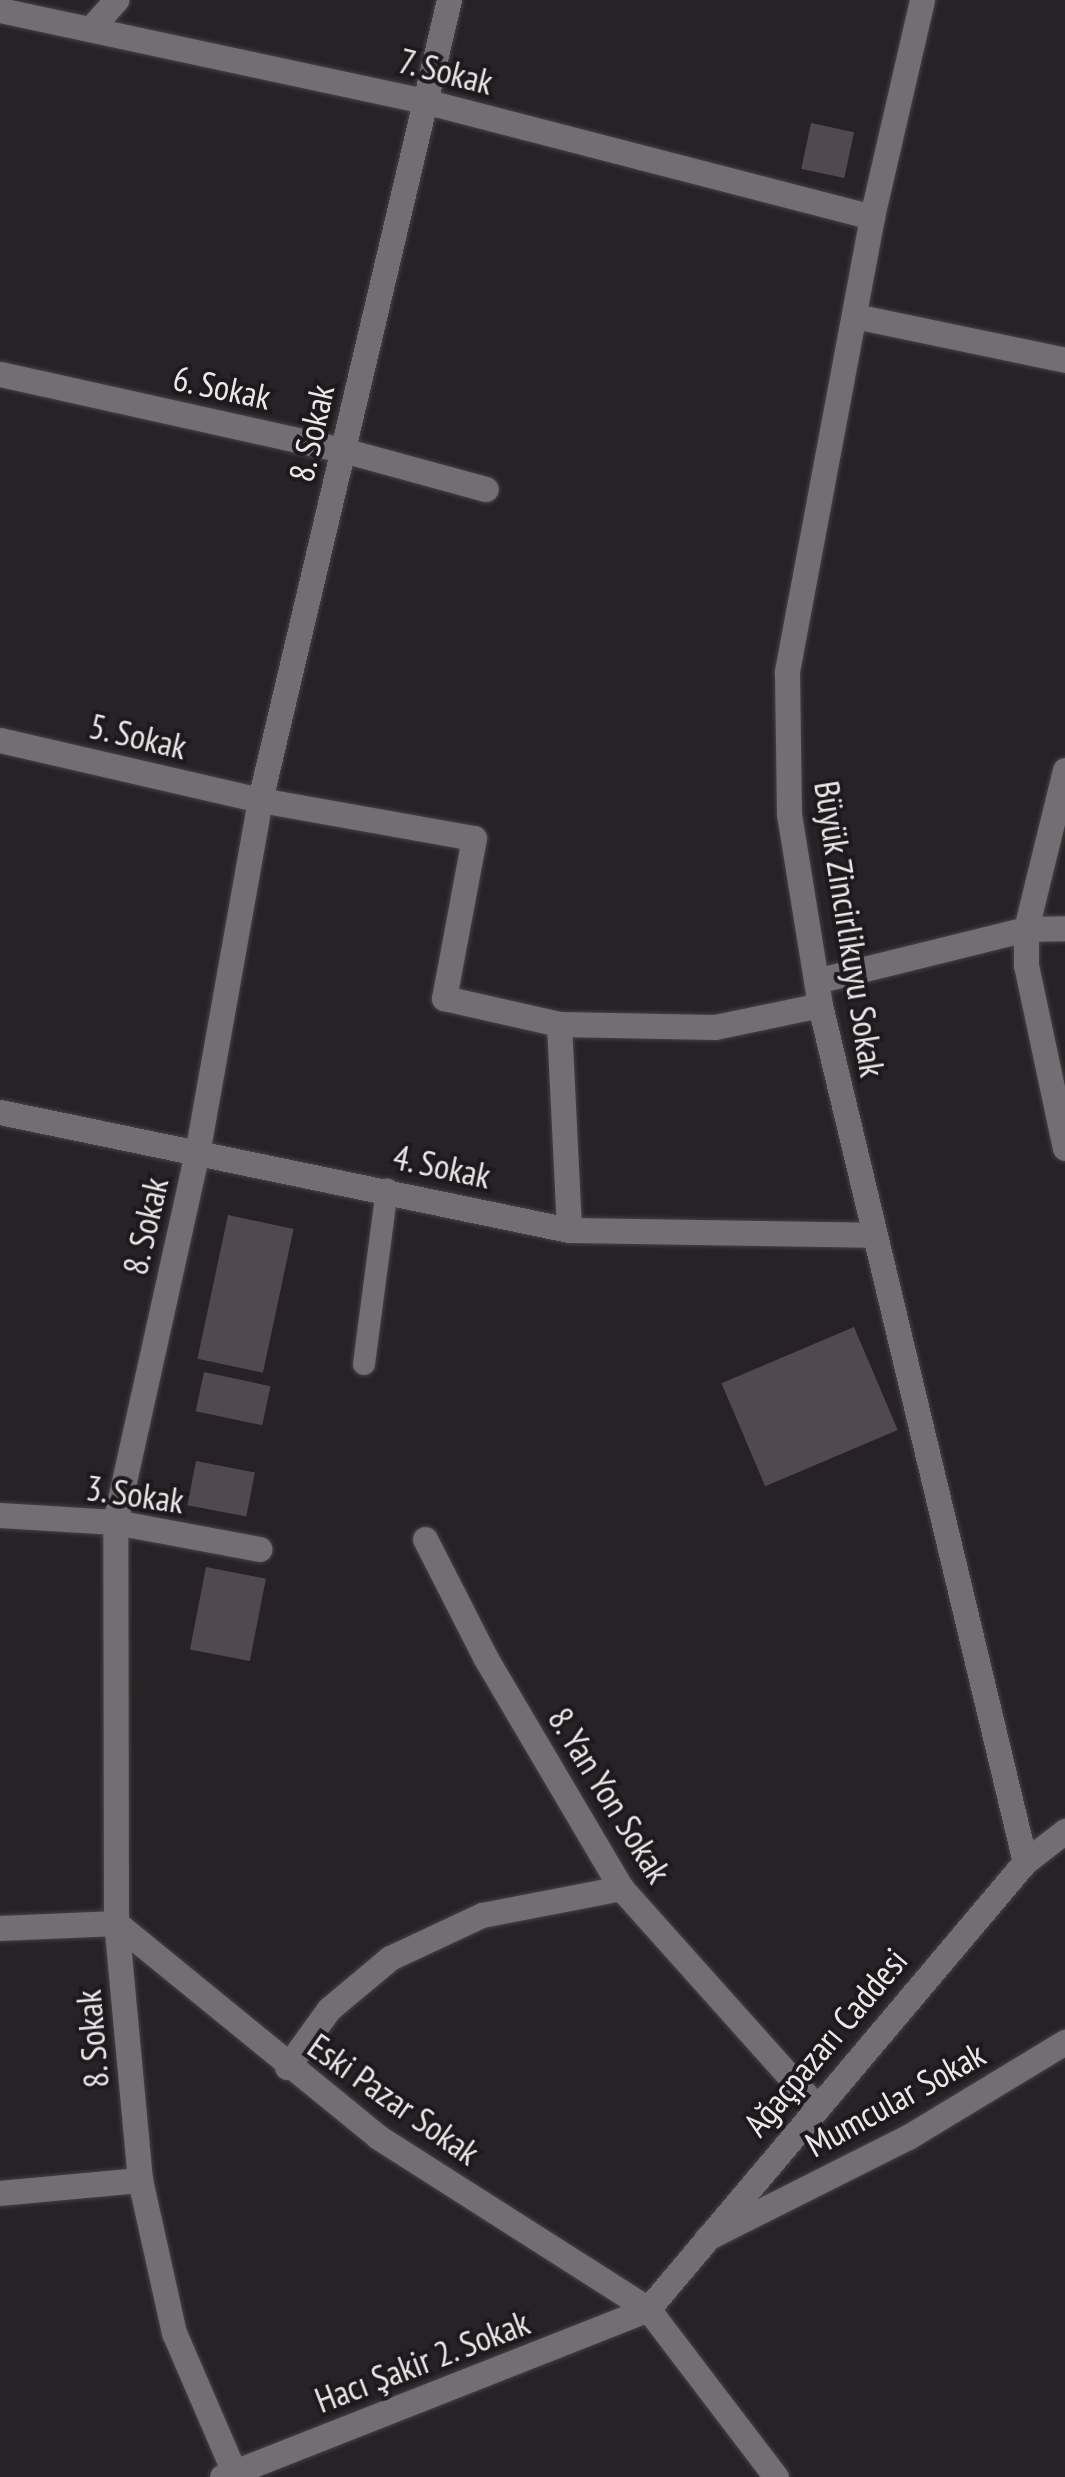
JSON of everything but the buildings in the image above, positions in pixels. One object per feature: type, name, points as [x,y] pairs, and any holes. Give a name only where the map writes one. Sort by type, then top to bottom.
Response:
[{"type":"street","points":[[91,28],[116,0]]},
{"type":"street","name":"8. Sokak","points":[[228,2475],[174,2332],[140,2180],[116,1923],[115,1522],[198,1148],[260,800],[449,0]]},
{"type":"street","name":"Büyük Zincirlikuyu Sokak","points":[[922,0],[872,217],[787,672],[789,814],[818,993],[1025,1862]]},
{"type":"street","name":"7. Sokak","points":[[0,10],[424,101],[872,217]]},
{"type":"street","points":[[856,316],[1065,360]]},
{"type":"street","name":"6. Sokak","points":[[0,374],[343,450],[486,489]]},
{"type":"street","name":"5. Sokak","points":[[0,740],[260,800],[474,838],[444,998],[559,1024]]},
{"type":"street","points":[[1065,770],[1026,928],[1026,965],[1065,1148]]},
{"type":"street","points":[[569,1230],[559,1024],[715,1027],[1026,928],[1065,928]]},
{"type":"street","name":"4. Sokak","points":[[0,1112],[198,1148],[569,1230],[618,1236],[874,1235]]},
{"type":"street","name":"3. Sokak","points":[[0,1515],[115,1522],[259,1549]]},
{"type":"street","name":"8. Yan Yon Sokak","points":[[424,1539],[485,1657],[621,1888],[816,2106]]},
{"type":"street","name":"Ağaçpazarı Caddesi","points":[[648,2309],[1025,1862],[1065,1830]]},
{"type":"street","points":[[287,2067],[328,2010],[390,1958],[482,1915],[621,1888]]},
{"type":"street","points":[[0,1928],[116,1923]]},
{"type":"street","name":"Eski Pazar Sokak","points":[[116,1923],[378,2138],[648,2309]]},
{"type":"street","name":"Mumcular Sokak","points":[[703,2240],[908,2137],[1065,2042]]},
{"type":"street","points":[[0,2193],[140,2180]]},
{"type":"street","points":[[648,2309],[776,2477]]},
{"type":"street","name":"Hacı Şakir 2. Sokak","points":[[228,2475],[648,2309]]},
{"type":"lane","points":[[364,1364],[387,1190]]}]
